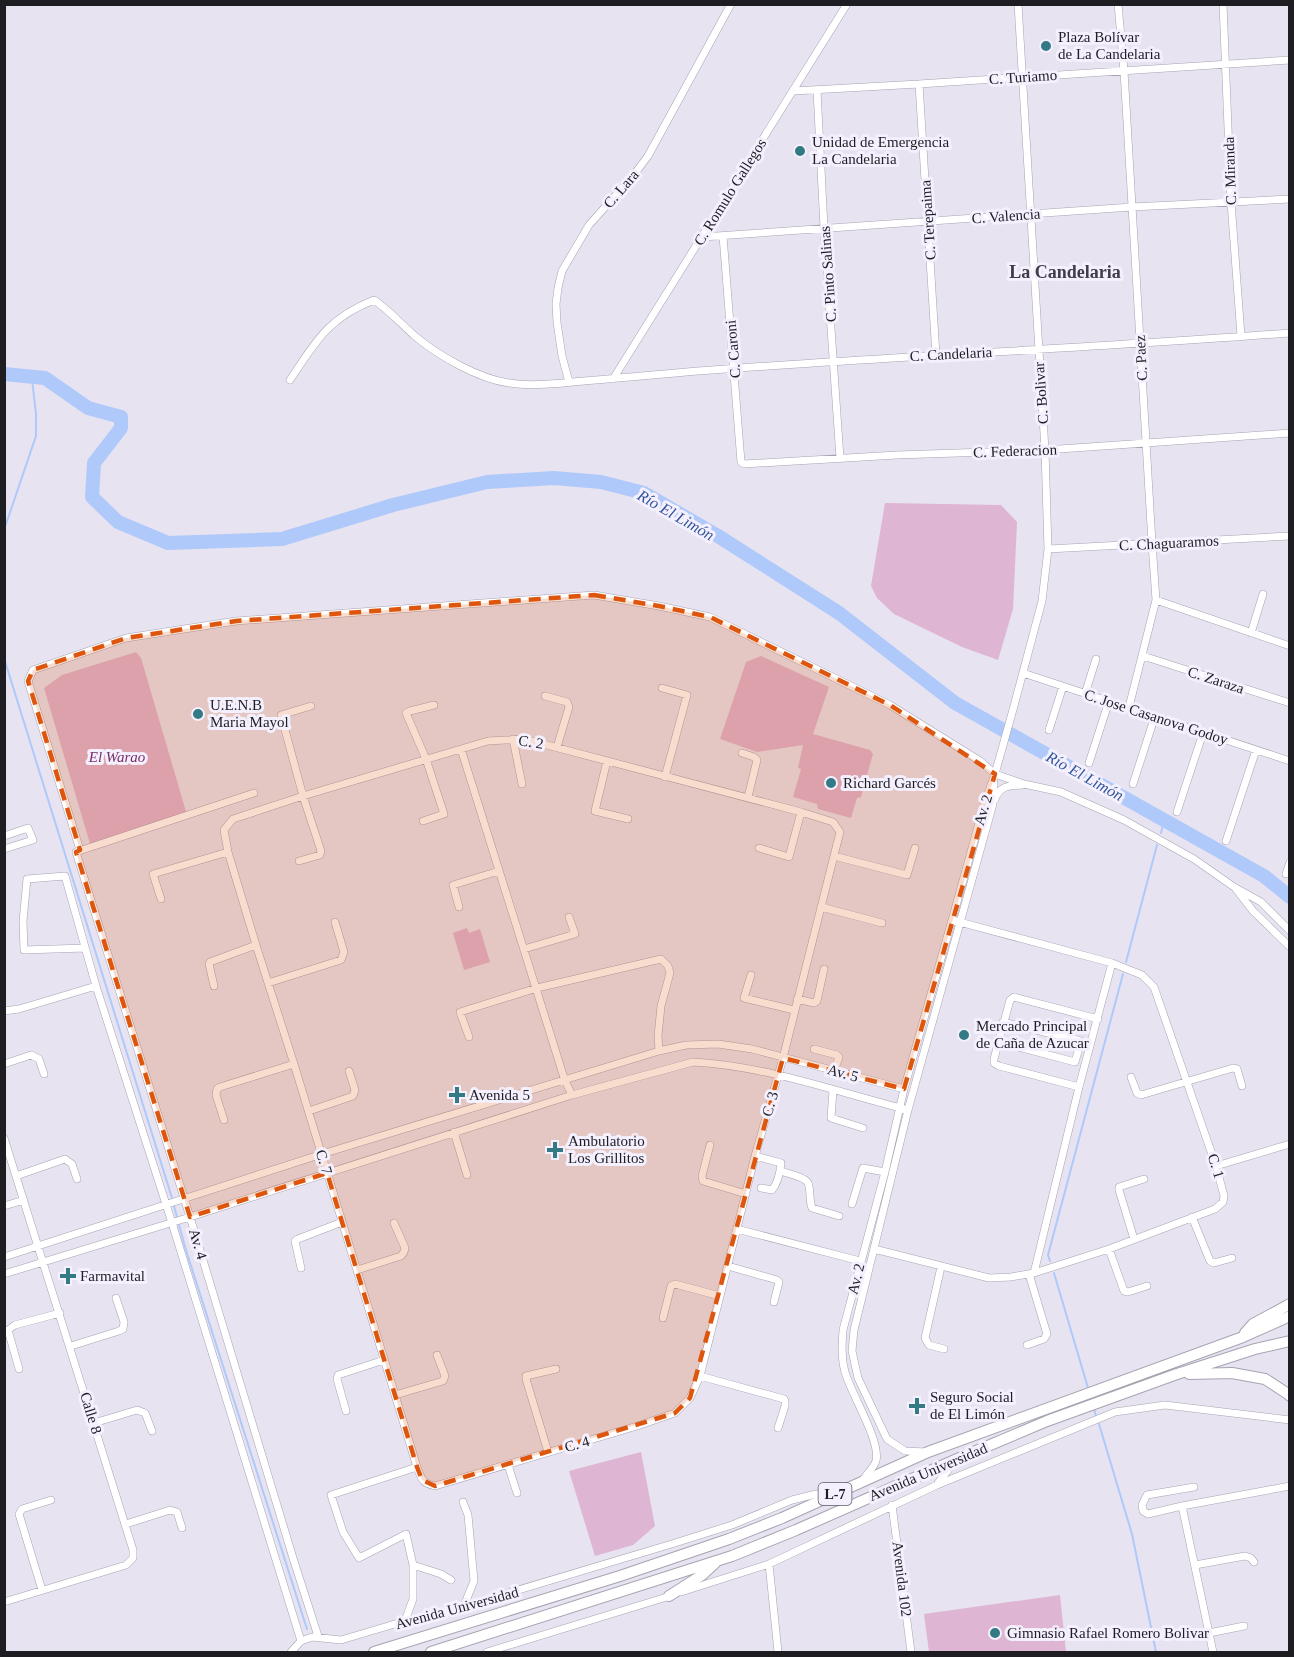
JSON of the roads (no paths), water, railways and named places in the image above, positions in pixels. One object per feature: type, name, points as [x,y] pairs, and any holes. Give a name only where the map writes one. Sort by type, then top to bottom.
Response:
[{"type":"main road","points":[[1242,1336],[1253,1324],[1290,1304]]},
{"type":"main road","name":"Avenida Universidad","points":[[374,1653],[620,1576],[718,1542],[782,1518],[928,1452],[1242,1336],[1290,1316]]},
{"type":"main road","name":"Avenida Universidad","points":[[431,1653],[718,1560],[796,1530],[1047,1421],[1177,1374],[1255,1349],[1290,1341]]},
{"type":"main road","points":[[1177,1374],[1232,1373],[1265,1379],[1290,1396]]},
{"type":"main road","points":[[669,1596],[702,1575],[718,1560]]},
{"type":"street","name":"C. Lara","points":[[569,382],[557,322],[557,296],[562,271],[589,225],[648,156],[731,4]]},
{"type":"street","name":"C. Romulo Gallegos","points":[[613,379],[847,4]]},
{"type":"street","name":"C. Bolivar","points":[[995,774],[1042,600],[1048,549],[1045,450],[1018,4]]},
{"type":"street","name":"C. Paez","points":[[1118,4],[1156,600],[1129,707]]},
{"type":"street","name":"C. Miranda","points":[[1224,4],[1231,202],[1241,336]]},
{"type":"street","name":"C. Turiamo","points":[[793,90],[1290,60]]},
{"type":"street","name":"C. Terepaima","points":[[919,84],[936,355]]},
{"type":"street","name":"C. Pinto Salinas","points":[[817,90],[840,458]]},
{"type":"street","name":"C. Valencia","points":[[702,237],[1132,207],[1290,199]]},
{"type":"street","name":"C. Caroni","points":[[723,236],[741,462]]},
{"type":"street","points":[[290,380],[320,336],[355,307],[374,300],[431,349],[454,363],[484,376],[515,384],[613,379]]},
{"type":"street","name":"C. Candelaria","points":[[613,379],[834,361],[1290,333]]},
{"type":"street","name":"C. Federacion","points":[[741,462],[744,464],[1045,450],[1290,433]]},
{"type":"street","name":"C. Chaguaramos","points":[[1048,549],[1290,536]]},
{"type":"street","points":[[1251,633],[1263,594]]},
{"type":"street","name":"Av. 4","points":[[318,1636],[78,851],[28,681],[33,670],[126,638],[236,621],[594,595],[659,606],[710,617],[890,705],[980,761],[995,774],[1024,784],[1061,792],[1125,820],[1194,859],[1234,887]]},
{"type":"street","points":[[1156,600],[1290,646]]},
{"type":"street","name":"C. Zaraza","points":[[1143,656],[1290,703]]},
{"type":"street","points":[[1085,694],[1096,659]]},
{"type":"street","name":"C. Jose Casanova Godoy","points":[[1023,673],[1290,761]]},
{"type":"street","points":[[1049,730],[1063,686]]},
{"type":"street","points":[[662,688],[687,695],[665,777]]},
{"type":"street","points":[[545,696],[567,702],[569,707],[557,747]]},
{"type":"street","points":[[1089,763],[1109,701]]},
{"type":"street","points":[[423,821],[444,814],[426,759],[406,713],[434,705]]},
{"type":"street","points":[[299,861],[320,855],[321,851],[281,715],[311,706]]},
{"type":"street","points":[[1133,784],[1155,716]]},
{"type":"street","points":[[1177,812],[1203,733]]},
{"type":"street","name":"C. 2","points":[[224,830],[233,819],[303,796],[488,741],[524,739],[801,812],[833,822],[840,832]]},
{"type":"street","points":[[513,740],[522,784]]},
{"type":"street","points":[[461,749],[565,1081],[572,1095]]},
{"type":"street","points":[[1226,841],[1256,750]]},
{"type":"street","points":[[742,753],[757,760],[748,797]]},
{"type":"street","points":[[607,761],[595,811],[628,819]]},
{"type":"street","name":"Av. 2","points":[[928,1452],[905,1451],[887,1439],[858,1378],[852,1351],[854,1330],[908,1110],[993,804],[995,774]]},
{"type":"street","name":"Av. 2","points":[[862,1480],[876,1462],[876,1446],[851,1391],[845,1372],[842,1355],[843,1330],[885,1172],[904,1089],[984,805],[995,774]]},
{"type":"street","points":[[993,804],[1001,789],[1006,786],[1024,784]]},
{"type":"street","points":[[78,851],[254,793]]},
{"type":"street","points":[[759,848],[789,857],[801,812]]},
{"type":"street","points":[[4,836],[28,828],[33,840],[4,849]]},
{"type":"street","name":"C. 7","points":[[224,830],[228,852],[256,945],[417,1467],[425,1484],[435,1486]]},
{"type":"street","name":"C. 3","points":[[700,1376],[840,832]]},
{"type":"street","points":[[834,856],[907,875],[915,848]]},
{"type":"street","points":[[161,899],[153,874],[228,852]]},
{"type":"street","points":[[1286,874],[1290,862]]},
{"type":"street","points":[[459,907],[453,885],[499,871]]},
{"type":"street","name":"Av. 4","points":[[85,948],[24,950],[23,921],[27,879],[65,876],[96,986],[301,1641]]},
{"type":"street","points":[[1234,887],[1261,902],[1290,931]]},
{"type":"street","points":[[1234,887],[1253,911],[1290,947]]},
{"type":"street","points":[[821,907],[882,922]]},
{"type":"street","points":[[524,950],[574,934],[570,917]]},
{"type":"street","name":"C. 1","points":[[874,1249],[989,1278],[1011,1277],[1032,1273],[1109,1249],[1215,1209],[1223,1202],[1224,1196],[1216,1166],[1154,987],[1142,975],[1112,963],[952,920]]},
{"type":"street","points":[[268,983],[341,960],[344,952],[334,922]]},
{"type":"street","points":[[214,986],[210,962],[256,945]]},
{"type":"street","points":[[469,1037],[460,1012],[537,988],[662,959],[669,966],[670,973],[661,1006],[659,1051]]},
{"type":"street","points":[[1027,1345],[1044,1340],[1047,1334],[1032,1273],[1112,963]]},
{"type":"street","points":[[798,999],[814,1003],[824,969]]},
{"type":"street","points":[[751,975],[744,998],[794,1010]]},
{"type":"street","points":[[4,1011],[19,1009],[96,986]]},
{"type":"street","points":[[1079,1087],[999,1066],[994,1062],[1010,1000],[1014,998],[1098,1019]]},
{"type":"street","points":[[999,1042],[1075,1062],[1081,1041],[1004,1022]]},
{"type":"street","points":[[4,1257],[322,1154],[659,1051],[718,1044],[752,1049],[783,1058]]},
{"type":"street","points":[[814,1049],[839,1057],[834,1071]]},
{"type":"street","points":[[4,1064],[31,1055],[39,1059],[44,1074]]},
{"type":"street","name":"Av. 5","points":[[783,1058],[904,1089]]},
{"type":"street","points":[[4,1274],[172,1223],[572,1095],[693,1062],[779,1074],[908,1110]]},
{"type":"street","points":[[224,1120],[216,1095],[217,1089],[294,1064]]},
{"type":"street","points":[[1131,1077],[1137,1093],[1141,1095],[1233,1068],[1236,1069],[1242,1086]]},
{"type":"street","points":[[309,1111],[353,1096],[355,1090],[349,1071]]},
{"type":"street","points":[[833,1090],[831,1119],[862,1128]]},
{"type":"street","points":[[454,1132],[467,1175]]},
{"type":"street","name":"Calle 8","points":[[4,1138],[133,1550],[133,1558],[126,1565],[4,1602]]},
{"type":"street","points":[[1216,1166],[1290,1144]]},
{"type":"street","points":[[710,1145],[702,1176],[703,1181],[746,1194]]},
{"type":"street","points":[[755,1156],[781,1164],[772,1190],[760,1188]]},
{"type":"street","points":[[16,1176],[64,1159],[72,1164],[77,1179]]},
{"type":"street","points":[[852,1204],[863,1168],[885,1172]]},
{"type":"street","points":[[780,1171],[808,1182],[809,1201],[812,1208],[839,1216]]},
{"type":"street","points":[[1134,1239],[1119,1187],[1144,1179]]},
{"type":"street","points":[[4,1206],[24,1200]]},
{"type":"street","points":[[1192,1218],[1210,1261],[1214,1263],[1232,1258]]},
{"type":"street","points":[[301,1268],[295,1241],[342,1222]]},
{"type":"street","points":[[357,1270],[401,1256],[405,1248],[394,1223]]},
{"type":"street","points":[[737,1229],[860,1261]]},
{"type":"street","points":[[1109,1249],[1124,1291],[1148,1286]]},
{"type":"street","points":[[728,1266],[777,1280],[779,1282],[774,1302]]},
{"type":"street","points":[[941,1267],[925,1338],[929,1345],[944,1349]]},
{"type":"street","points":[[663,1318],[671,1286],[675,1284],[720,1296]]},
{"type":"street","points":[[71,1346],[123,1329],[124,1322],[116,1298]]},
{"type":"street","points":[[19,1369],[8,1330],[15,1325],[60,1313]]},
{"type":"street","points":[[395,1395],[443,1380],[445,1376],[437,1354]]},
{"type":"street","points":[[346,1411],[337,1379],[338,1375],[384,1360]]},
{"type":"street","points":[[548,1452],[526,1376],[556,1369]]},
{"type":"street","points":[[700,1376],[783,1399],[785,1406],[778,1428]]},
{"type":"street","name":"C. 4","points":[[435,1486],[675,1413],[690,1398],[700,1376]]},
{"type":"street","name":"Avenida Universidad","points":[[487,1653],[769,1564],[937,1485],[1115,1412],[1165,1405],[1290,1420]]},
{"type":"street","points":[[94,1423],[137,1410],[146,1413],[152,1431]]},
{"type":"street","points":[[937,1485],[957,1459]]},
{"type":"street","points":[[508,1465],[517,1493]]},
{"type":"street","points":[[405,1622],[412,1599],[413,1564],[406,1534],[359,1558],[343,1532],[331,1496],[417,1467]]},
{"type":"street","points":[[1194,1487],[1147,1495],[1142,1505],[1143,1511],[1148,1514],[1290,1486]]},
{"type":"street","name":"Avenida Universidad","points":[[301,1641],[312,1636],[340,1640],[463,1608],[732,1525],[792,1500],[816,1494],[832,1496]]},
{"type":"street","points":[[42,1590],[19,1514],[22,1509],[51,1500]]},
{"type":"street","points":[[463,1608],[474,1581],[468,1515],[464,1502]]},
{"type":"street","name":"Avenida 102","points":[[892,1505],[911,1653]]},
{"type":"street","points":[[1182,1506],[1213,1653]]},
{"type":"street","points":[[126,1524],[170,1510],[177,1512],[182,1528]]},
{"type":"street","points":[[1195,1565],[1245,1556],[1254,1562]]},
{"type":"street","points":[[413,1564],[441,1574],[451,1581]]},
{"type":"street","points":[[769,1564],[778,1653]]},
{"type":"street","points":[[1209,1633],[1244,1626]]},
{"type":"street","points":[[291,1653],[301,1641]]},
{"type":"waterway","name":"Río El Limón","points":[[4,374],[45,378],[88,408],[121,417],[121,428],[94,463],[92,497],[118,522],[168,543],[282,539],[393,505],[487,482],[554,478],[601,482],[644,493],[718,536],[839,613],[955,703],[1264,876],[1290,897]]},
{"type":"waterway","points":[[4,530],[36,436],[32,379]]},
{"type":"waterway","points":[[4,658],[172,1198]]},
{"type":"waterway","points":[[1161,833],[1164,820]]},
{"type":"waterway","points":[[1126,962],[1157,845]]},
{"type":"waterway","points":[[1050,1261],[1048,1255],[1123,974]]},
{"type":"waterway","points":[[174,1206],[177,1217]]},
{"type":"waterway","points":[[179,1225],[307,1629]]},
{"type":"waterway","points":[[1054,1273],[1088,1388]]},
{"type":"waterway","points":[[1094,1409],[1096,1416]]},
{"type":"waterway","points":[[1099,1424],[1132,1534],[1156,1652]]},
{"type":"place","name":"Plaza Bolívar de La Candelaria","points":[[1046,46]]},
{"type":"place","name":"Unidad de Emergencia La Candelaria","points":[[800,151]]},
{"type":"place","name":"U.E.N.B Maria Mayol","points":[[198,714]]},
{"type":"place","name":"Richard Garcés","points":[[831,783]]},
{"type":"place","name":"Mercado Principal de Caña de Azucar","points":[[964,1035]]},
{"type":"place","name":"Avenida 5","points":[[457,1095]]},
{"type":"place","name":"Ambulatorio Los Grillitos","points":[[555,1150]]},
{"type":"place","name":"Farmavital","points":[[68,1276]]},
{"type":"place","name":"Seguro Social de El Limón","points":[[917,1406]]},
{"type":"place","name":"Gimnasio Rafael Romero Bolivar","points":[[995,1633]]},
{"type":"district","name":"La Candelaria","points":[[1065,272]]},
{"type":"park label","name":"El Warao","points":[[117,757]]}]
